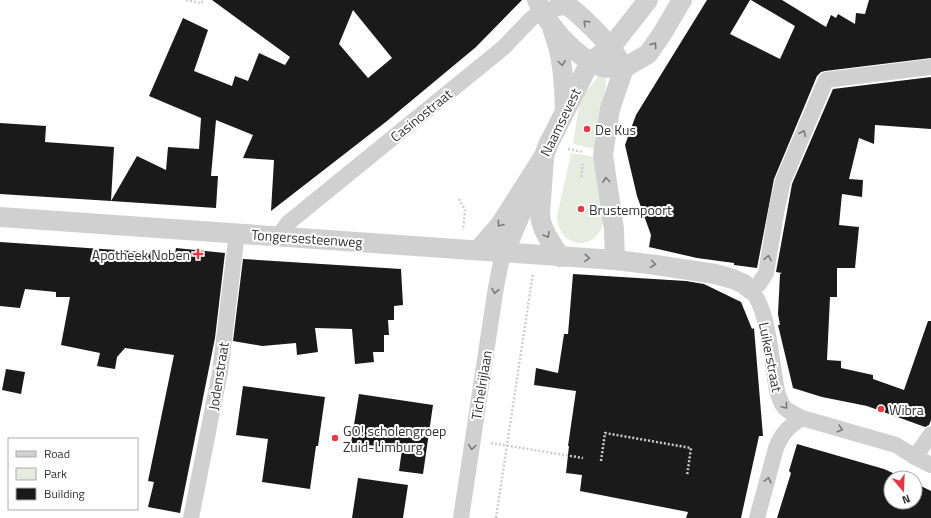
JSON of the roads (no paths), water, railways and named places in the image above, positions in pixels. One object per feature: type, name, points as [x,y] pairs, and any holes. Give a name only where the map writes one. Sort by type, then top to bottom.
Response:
[{"type":"street","name":"Naamsevest","points":[[469,250],[500,225],[546,150],[590,62],[611,47],[648,0]]},
{"type":"street","points":[[543,12],[568,44],[590,62],[604,68],[624,68],[648,54],[682,0]]},
{"type":"street","points":[[564,3],[611,47],[624,68]]},
{"type":"street","name":"Casinostraat","points":[[278,237],[288,223],[503,48],[531,19],[564,3]]},
{"type":"street","points":[[543,12],[559,47],[562,59],[565,112]]},
{"type":"street","points":[[751,290],[759,284],[766,273],[776,208],[783,181],[826,80],[931,67]]},
{"type":"street","points":[[615,260],[614,229],[603,155],[610,109],[624,68]]},
{"type":"street","points":[[503,252],[510,239],[546,150]]},
{"type":"street","points":[[546,150],[540,219],[544,231],[560,256]]},
{"type":"street","name":"Tongersesteenweg","points":[[0,217],[615,260]]},
{"type":"street","name":"Jodenstraat","points":[[191,518],[220,372],[237,233]]},
{"type":"street","name":"Tichelrijlaan","points":[[461,518],[496,287],[503,252]]},
{"type":"street","name":"Luikerstraat","points":[[615,260],[656,264],[715,274],[744,284],[751,290],[758,300],[764,319],[779,398],[792,414],[896,445],[931,465]]},
{"type":"street","points":[[757,518],[780,437],[792,424],[802,418]]},
{"type":"street","points":[[915,457],[931,434]]},
{"type":"place","name":"De Kus","points":[[587,129]]},
{"type":"place","name":"Brustempoort","points":[[581,209]]},
{"type":"place","name":"Apotheek Noben","points":[[198,254]]},
{"type":"place","name":"Wibra","points":[[881,409]]},
{"type":"place","name":"GO! scholengroep Zuid-Limburg","points":[[335,438]]}]
